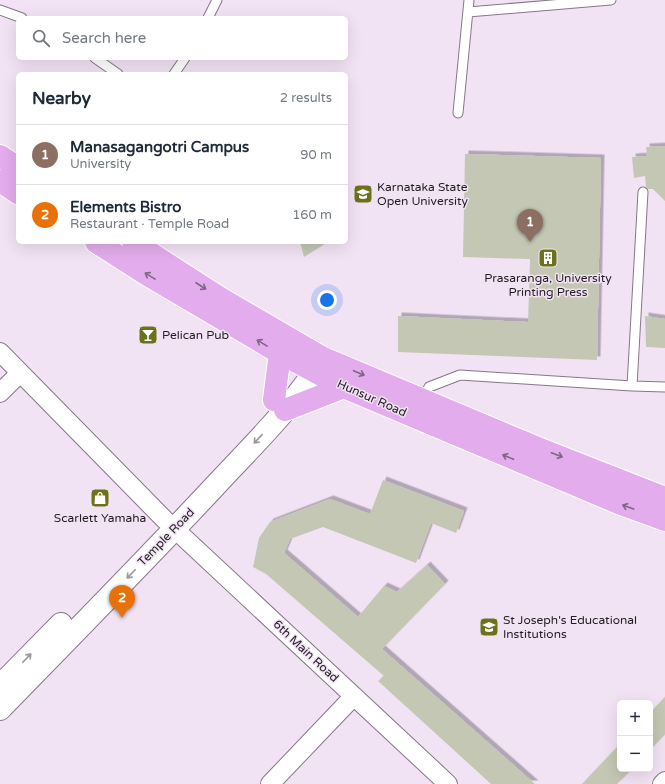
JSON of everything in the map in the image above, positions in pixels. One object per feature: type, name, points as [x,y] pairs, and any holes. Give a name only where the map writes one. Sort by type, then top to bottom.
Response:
[{"type":"main road","points":[[0,156],[16,167]]},
{"type":"main road","points":[[0,181],[16,192]]},
{"type":"main road","name":"Hunsur Road","points":[[99,244],[146,274],[293,354],[319,365],[344,387],[621,504],[665,520]]},
{"type":"main road","points":[[136,244],[220,298],[293,354],[280,405]]},
{"type":"main road","points":[[319,365],[423,400],[540,449],[665,498]]},
{"type":"main road","points":[[280,405],[344,387]]},
{"type":"street","name":"6th Main Road","points":[[0,352],[169,524],[448,784]]},
{"type":"street","name":"Temple Road","points":[[0,709],[169,524],[319,365]]},
{"type":"street","points":[[0,393],[20,372]]},
{"type":"street","name":"Temple Road","points":[[0,686],[169,524]]},
{"type":"street","points":[[270,784],[354,696]]},
{"type":"street","points":[[662,784],[665,781]]},
{"type":"lane","points":[[209,16],[217,0]]},
{"type":"lane","points":[[458,113],[469,0]]},
{"type":"lane","points":[[468,12],[611,0]]},
{"type":"lane","points":[[0,10],[16,16]]},
{"type":"lane","points":[[98,60],[115,72]]},
{"type":"lane","points":[[175,72],[184,60]]},
{"type":"lane","points":[[632,386],[643,192]]},
{"type":"lane","points":[[423,400],[429,388],[460,375],[665,387]]},
{"type":"building","points":[[665,146],[665,201],[653,189],[648,189],[646,187],[645,176],[634,178],[632,157],[647,156],[646,147]]},
{"type":"building","name":"Prasaranga, University Printing Press","points":[[465,154],[601,158],[597,360],[398,352],[398,316],[528,322],[530,259],[463,257]]},
{"type":"building","points":[[301,244],[325,244],[304,257]]},
{"type":"building","points":[[645,316],[665,319],[665,348],[646,347]]},
{"type":"building","points":[[383,480],[464,511],[456,533],[431,523],[416,563],[323,527],[290,539],[284,553],[358,617],[384,586],[397,592],[427,565],[445,584],[382,649],[535,784],[491,784],[378,681],[384,676],[266,574],[253,567],[259,538],[270,522],[330,499],[370,514]]},
{"type":"building","points":[[665,697],[665,734],[653,747],[653,736],[653,710]]},
{"type":"building","points":[[617,747],[617,772],[629,772],[617,784],[582,784]]},
{"type":"place","name":"Karnataka State Open University","points":[[363,194]]},
{"type":"place","name":"Manasagangotri Campus","points":[[530,242]]},
{"type":"place","name":"Prasaranga, University Printing Press","points":[[548,258]]},
{"type":"place","name":"Pelican Pub","points":[[148,335]]},
{"type":"place","name":"Scarlett Yamaha","points":[[100,498]]},
{"type":"place","name":"Elements Bistro","points":[[122,618]]},
{"type":"place","name":"St Joseph's Educational Institutions","points":[[489,627]]}]
